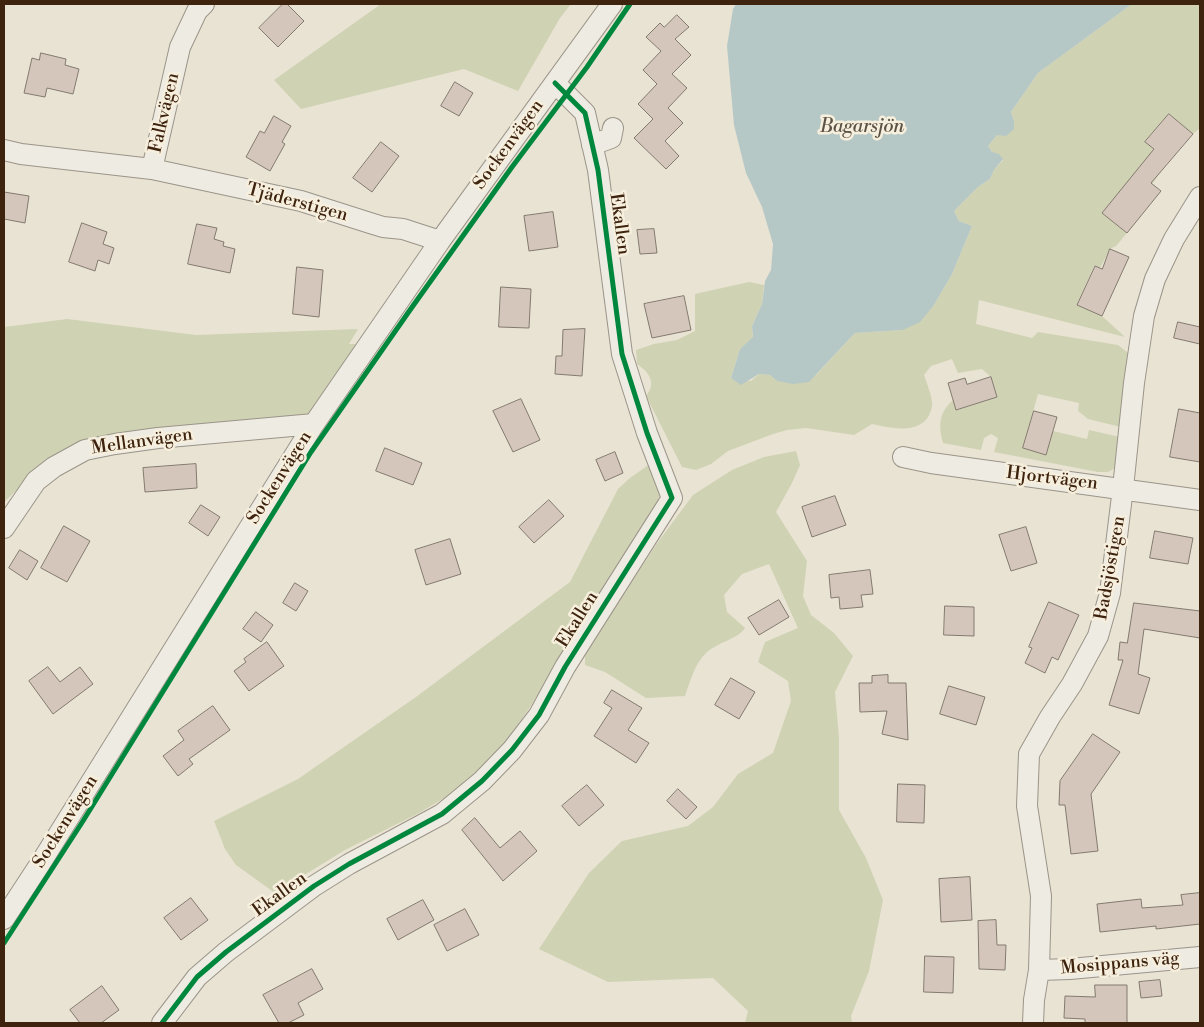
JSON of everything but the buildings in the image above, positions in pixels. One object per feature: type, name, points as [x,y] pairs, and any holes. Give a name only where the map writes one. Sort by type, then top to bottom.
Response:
[{"type":"street","name":"Falkvägen","points":[[4,150],[21,154],[152,170],[180,47],[196,11],[204,4]]},
{"type":"street","name":"Sockenvägen","points":[[4,918],[40,864],[314,424],[440,241],[612,4]]},
{"type":"street","name":"Ekallen","points":[[162,1023],[197,977],[226,952],[314,886],[349,864],[442,814],[482,782],[512,750],[539,715],[565,667],[672,498],[647,433],[622,354],[598,170],[585,113],[555,83]]},
{"type":"street","points":[[592,145],[611,138],[613,128]]},
{"type":"street","name":"Tjäderstigen","points":[[152,170],[301,201],[376,225],[403,229],[440,241]]},
{"type":"street","name":"Badsjöstigen","points":[[1034,1023],[1034,1000],[1039,970],[1041,896],[1027,806],[1029,754],[1072,684],[1098,636],[1110,593],[1134,383],[1144,316],[1155,279],[1174,239],[1200,197]]},
{"type":"street","name":"Mellanvägen","points":[[4,528],[36,481],[54,467],[85,450],[158,438],[314,424]]},
{"type":"street","name":"Hjortvägen","points":[[903,457],[931,463],[1200,500]]},
{"type":"street","name":"Mosippans väg","points":[[1039,970],[1200,957]]},
{"type":"green space","points":[[381,4],[571,4],[560,18],[518,91],[464,69],[301,109],[274,80]]},
{"type":"green space","points":[[1132,4],[1200,4],[1200,128],[1193,134],[1169,114],[1145,141],[1168,162],[1152,184],[1102,213],[1127,233],[1116,246],[1110,249],[1100,268],[1094,266],[1077,304],[1102,316],[1125,337],[979,300],[976,324],[1032,338],[1038,332],[1118,345],[1128,353],[1121,427],[1088,419],[1078,411],[1079,403],[1038,394],[1023,448],[1046,455],[1053,431],[1087,439],[1089,430],[1120,437],[1115,468],[1108,472],[1098,472],[994,452],[998,438],[991,434],[984,438],[981,450],[943,443],[940,431],[942,415],[953,400],[957,410],[997,397],[991,377],[982,369],[958,373],[952,359],[931,366],[924,375],[931,395],[932,406],[929,416],[916,426],[890,428],[872,424],[854,435],[806,428],[787,430],[728,451],[711,464],[696,470],[682,467],[646,396],[651,387],[651,382],[648,374],[637,364],[636,350],[654,344],[677,340],[695,331],[695,294],[749,282],[764,285],[762,304],[752,326],[753,338],[740,349],[731,378],[751,381],[759,374],[770,375],[777,381],[816,375],[855,333],[903,330],[934,305],[952,274],[972,226],[959,221],[954,211],[978,187],[990,179],[994,170],[1003,160],[992,152],[988,146],[997,135],[1014,121],[1011,112],[1038,73]]},
{"type":"green space","points":[[67,319],[196,335],[358,329],[349,344],[356,344],[309,415],[186,427],[78,442],[40,468],[4,502],[4,327]]},
{"type":"green space","points":[[796,451],[800,465],[776,512],[807,561],[803,596],[811,615],[834,633],[853,656],[835,692],[839,738],[839,810],[866,858],[883,900],[869,971],[851,1016],[852,1023],[745,1023],[748,1011],[713,978],[608,982],[539,949],[589,873],[622,841],[688,826],[713,807],[738,774],[773,753],[791,701],[788,681],[758,662],[765,642],[798,628],[769,564],[742,574],[724,595],[727,612],[745,628],[742,632],[710,650],[702,657],[693,673],[685,696],[646,698],[605,672],[585,665],[585,653],[658,542],[693,495],[732,470],[764,457]]},
{"type":"green space","points":[[650,464],[660,486],[659,497],[651,518],[534,701],[509,738],[477,776],[419,813],[345,850],[275,893],[236,865],[225,849],[214,821],[298,779],[416,697],[570,582],[618,489]]},
{"type":"water","name":"Bagarsjön","points":[[736,4],[1132,4],[1038,73],[1011,112],[1014,129],[1006,136],[997,135],[988,146],[992,152],[999,154],[1003,159],[994,170],[990,179],[978,187],[954,211],[959,221],[972,226],[952,274],[934,305],[920,322],[903,330],[855,333],[809,382],[793,384],[777,381],[770,375],[759,374],[741,385],[731,378],[740,349],[753,337],[752,326],[762,304],[765,281],[771,270],[773,244],[762,207],[746,173],[734,125],[727,46],[733,9]]},
{"type":"cycle path","points":[[4,943],[83,821],[311,452],[410,310],[512,167],[587,67],[630,4]]},
{"type":"cycle path","points":[[162,1023],[197,977],[226,952],[314,886],[349,864],[442,814],[482,781],[512,750],[539,715],[565,667],[672,498],[647,433],[622,354],[598,170],[585,113],[555,83]]}]
